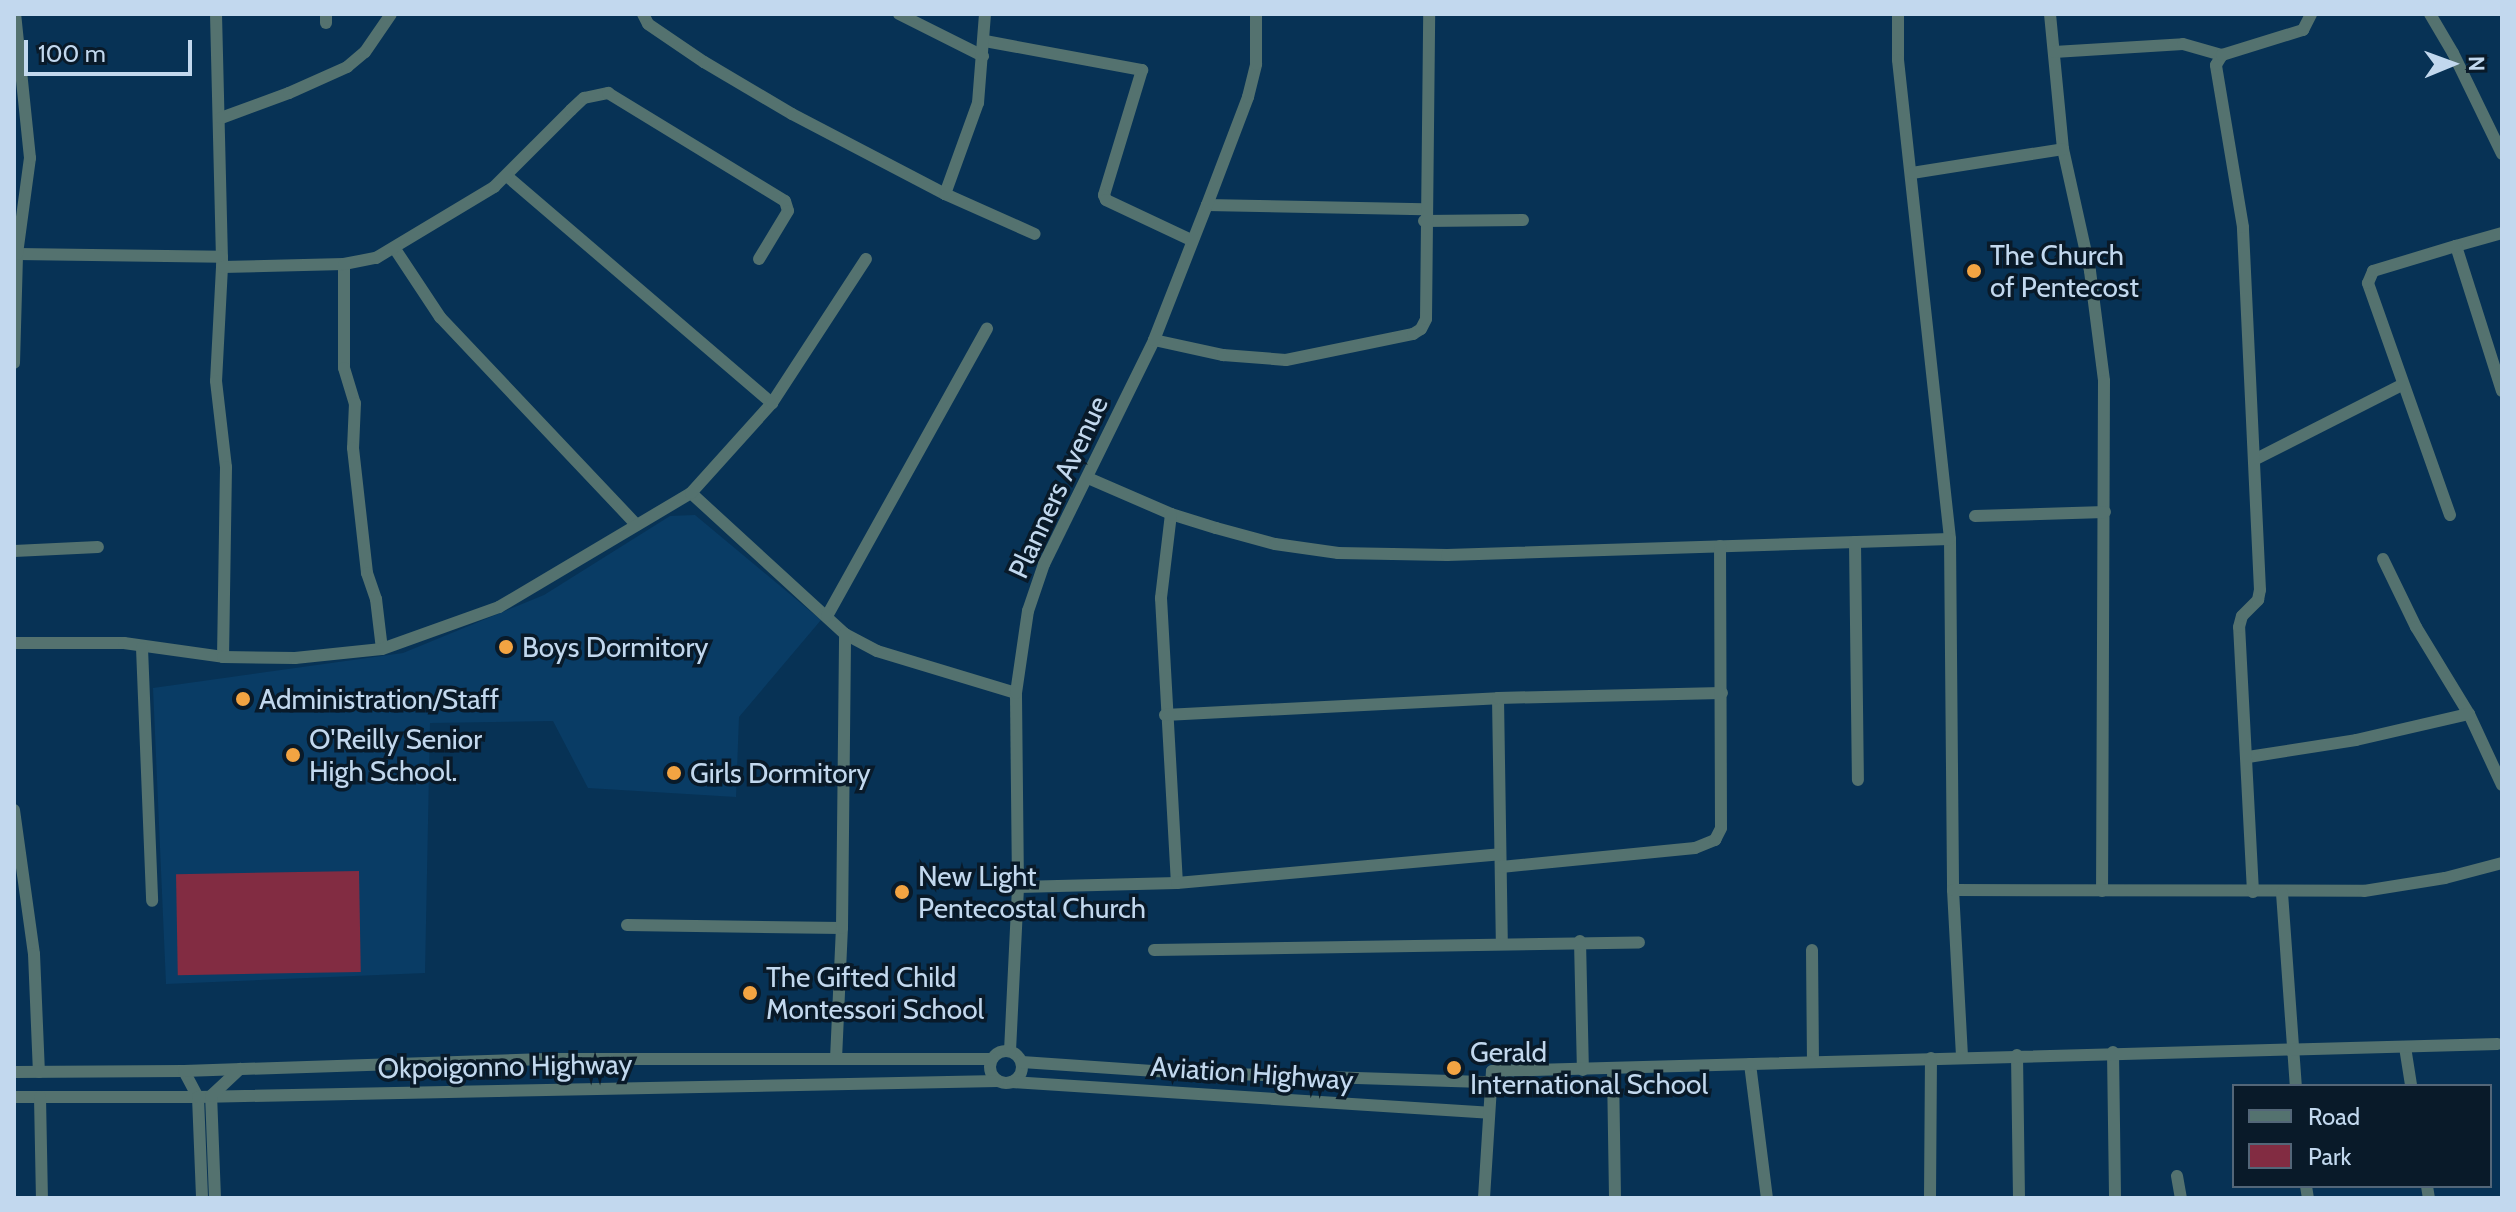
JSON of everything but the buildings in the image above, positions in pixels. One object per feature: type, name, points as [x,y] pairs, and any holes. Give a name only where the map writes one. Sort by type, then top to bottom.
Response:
[{"type":"street","points":[[14,363],[20,182],[30,158],[15,14]]},
{"type":"street","points":[[216,14],[221,118],[222,262],[216,381],[226,467],[223,657]]},
{"type":"street","points":[[221,118],[347,67],[365,52],[391,14]]},
{"type":"street","points":[[643,14],[648,24],[704,62],[792,114],[945,194],[1035,234]]},
{"type":"street","points":[[899,14],[983,56]]},
{"type":"street","points":[[945,194],[978,103],[985,14]]},
{"type":"street","name":"Planners Avenue","points":[[1010,1051],[1018,887],[1016,693],[1028,611],[1044,564],[1154,340],[1207,205],[1248,97],[1256,64],[1256,14]]},
{"type":"street","points":[[1154,340],[1223,355],[1286,360],[1413,334],[1426,319],[1424,215],[1429,14]]},
{"type":"street","points":[[1898,14],[1898,60],[1950,539],[1953,890],[1962,1056]]},
{"type":"street","points":[[2050,14],[2063,149],[2090,271],[2104,381],[2102,891]]},
{"type":"street","points":[[2054,52],[2183,44],[2222,55],[2303,30],[2311,14]]},
{"type":"street","points":[[2430,14],[2453,53],[2502,154]]},
{"type":"street","points":[[985,41],[1142,70],[1104,195],[1106,200],[1191,240]]},
{"type":"street","points":[[2222,55],[2216,65],[2243,227],[2260,590],[2258,600],[2242,616],[2239,627],[2253,892]]},
{"type":"street","points":[[17,254],[222,262],[364,262],[395,249],[508,177],[577,104],[595,94],[608,93],[785,201],[788,211],[759,259]]},
{"type":"street","points":[[1912,173],[2063,149]]},
{"type":"street","points":[[508,177],[772,403]]},
{"type":"street","points":[[1207,205],[1523,220]]},
{"type":"street","points":[[2450,515],[2402,385],[2369,277],[2373,271],[2502,233]]},
{"type":"street","points":[[2456,246],[2502,391]]},
{"type":"street","points":[[395,249],[440,317],[637,525]]},
{"type":"street","points":[[14,643],[124,643],[142,648],[223,657],[295,658],[382,649],[499,607],[691,493],[772,403],[866,259]]},
{"type":"street","points":[[344,264],[344,368],[355,403],[353,448],[367,573],[376,599],[382,649]]},
{"type":"street","points":[[827,616],[987,329]]},
{"type":"street","points":[[2254,460],[2402,385]]},
{"type":"street","points":[[1088,478],[1171,514],[1275,544],[1338,553],[1447,555],[1950,539]]},
{"type":"street","points":[[691,493],[845,634],[877,651],[1016,693]]},
{"type":"street","points":[[1975,516],[2105,512]]},
{"type":"street","points":[[1171,514],[1161,598],[1165,715],[1177,883]]},
{"type":"street","points":[[1855,542],[1858,780]]},
{"type":"street","points":[[1018,887],[1177,883],[1695,848],[1715,840],[1721,828],[1720,546]]},
{"type":"street","points":[[14,551],[98,547]]},
{"type":"street","points":[[2383,559],[2416,627],[2469,714],[2502,785]]},
{"type":"street","points":[[836,1059],[842,928],[845,634]]},
{"type":"street","points":[[142,648],[152,901]]},
{"type":"street","points":[[1165,715],[1498,698],[1722,693]]},
{"type":"street","points":[[1498,698],[1502,943]]},
{"type":"street","points":[[2248,757],[2356,740],[2469,714]]},
{"type":"street","points":[[14,810],[34,954],[39,1072]]},
{"type":"street","points":[[1953,890],[2364,891],[2445,878],[2502,863]]},
{"type":"street","points":[[2282,893],[2296,1084]]},
{"type":"street","points":[[627,925],[842,928]]},
{"type":"street","points":[[1580,941],[1583,1070]]},
{"type":"street","points":[[1154,950],[1639,942]]},
{"type":"street","points":[[1812,950],[1813,1061]]},
{"type":"street","name":"Aviation Highway","points":[[1022,1062],[1182,1073],[1491,1076],[1962,1056],[2498,1044]]},
{"type":"street","points":[[2405,1047],[2411,1084]]},
{"type":"street","points":[[1010,1051],[1022,1062],[1020,1076],[1012,1082],[998,1081],[989,1069],[992,1059],[999,1052],[1010,1051]]},
{"type":"street","points":[[2113,1052],[2115,1198]]},
{"type":"street","points":[[2017,1055],[2019,1198]]},
{"type":"street","points":[[1930,1198],[1931,1058]]},
{"type":"street","name":"Okpoigonno Highway","points":[[14,1072],[184,1071],[554,1059],[992,1059]]},
{"type":"street","points":[[1750,1064],[1767,1198]]},
{"type":"street","points":[[204,1096],[240,1069]]},
{"type":"street","points":[[1613,1070],[1615,1198]]},
{"type":"street","points":[[184,1071],[204,1096],[215,1198]]},
{"type":"street","points":[[1484,1198],[1491,1076]]},
{"type":"street","name":"Okpoigonno Highway","points":[[14,1097],[998,1081]]},
{"type":"street","name":"Aviation Highway","points":[[1012,1082],[1489,1113]]},
{"type":"street","points":[[202,1198],[204,1096]]},
{"type":"street","points":[[40,1097],[42,1198]]},
{"type":"street","points":[[2177,1176],[2181,1198]]},
{"type":"shaded area","name":"O'Reilly Senior High School.","points":[[695,515],[821,620],[739,717],[736,797],[588,788],[553,721],[430,723],[425,973],[166,984],[153,688],[403,653],[544,595],[670,516]]},
{"type":"green space","points":[[359,871],[361,972],[178,975],[176,874]]},
{"type":"place","name":"The Church of Pentecost","points":[[1974,271]]},
{"type":"place","name":"Boys Dormitory","points":[[506,647]]},
{"type":"place","name":"Administration/Staff","points":[[243,699]]},
{"type":"place","name":"O'Reilly Senior High School.","points":[[293,755]]},
{"type":"place","name":"Girls Dormitory","points":[[674,773]]},
{"type":"place","name":"New Light Pentecostal Church","points":[[902,892]]},
{"type":"place","name":"The Gifted Child Montessori School","points":[[750,993]]},
{"type":"place","name":"Gerald International School","points":[[1454,1068]]}]
